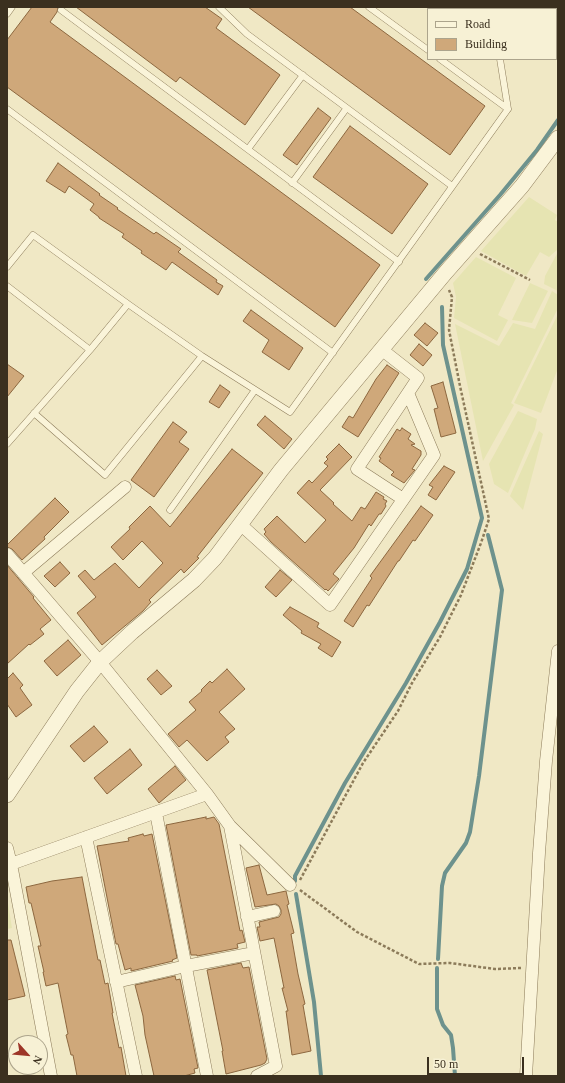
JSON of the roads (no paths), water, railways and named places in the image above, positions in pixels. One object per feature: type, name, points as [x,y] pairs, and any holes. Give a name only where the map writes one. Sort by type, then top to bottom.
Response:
[{"type":"street","points":[[8,788],[77,691],[100,662],[132,632],[194,580],[215,558],[281,470],[443,275],[522,186],[558,138]]},
{"type":"street","points":[[382,349],[418,378],[357,468],[403,499]]},
{"type":"street","points":[[240,524],[330,605],[434,455],[408,393]]},
{"type":"street","points":[[23,573],[126,487]]},
{"type":"street","points":[[7,554],[100,662],[207,794],[230,826],[294,886]]},
{"type":"street","points":[[526,1076],[531,968],[546,761],[558,651]]},
{"type":"street","points":[[11,864],[207,794]]},
{"type":"street","points":[[156,813],[207,1076]]},
{"type":"street","points":[[230,826],[276,1066],[257,1076]]},
{"type":"street","points":[[86,837],[136,1076]]},
{"type":"street","points":[[7,848],[51,1076]]},
{"type":"street","points":[[247,917],[274,911]]},
{"type":"street","points":[[116,982],[186,966],[254,953]]},
{"type":"lane","points":[[7,14],[12,7]]},
{"type":"lane","points":[[218,7],[247,34],[346,109],[452,186]]},
{"type":"lane","points":[[369,7],[427,49]]},
{"type":"lane","points":[[487,7],[492,8]]},
{"type":"lane","points":[[61,10],[399,262]]},
{"type":"lane","points":[[441,60],[508,109]]},
{"type":"lane","points":[[7,267],[33,235],[202,356],[290,412],[508,109],[500,60]]},
{"type":"lane","points":[[248,150],[302,76]]},
{"type":"lane","points":[[7,109],[333,353]]},
{"type":"lane","points":[[292,183],[346,109]]},
{"type":"lane","points":[[7,286],[90,350]]},
{"type":"lane","points":[[7,444],[90,350],[128,304]]},
{"type":"lane","points":[[34,413],[105,475],[202,356]]},
{"type":"lane","points":[[170,510],[255,390]]},
{"type":"waterway","points":[[426,279],[500,195],[537,150],[558,120]]},
{"type":"waterway","points":[[295,881],[295,876],[345,783],[406,683],[440,622],[467,569],[482,518],[443,345],[442,307]]},
{"type":"waterway","points":[[438,959],[442,886],[445,873],[466,843],[470,832],[479,776],[502,590],[488,535]]},
{"type":"waterway","points":[[296,894],[314,1002],[321,1076]]},
{"type":"waterway","points":[[437,968],[437,1009],[443,1025],[451,1035],[455,1076]]}]
